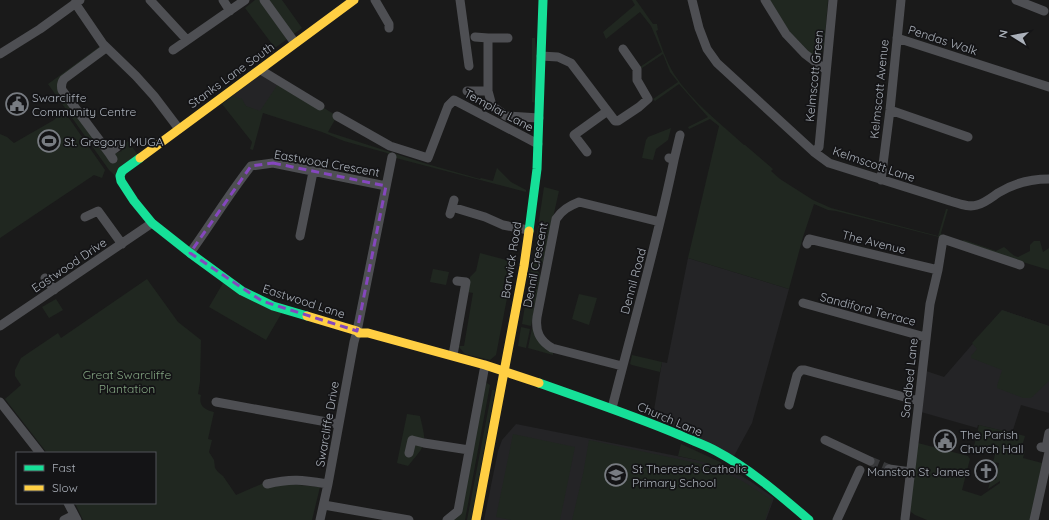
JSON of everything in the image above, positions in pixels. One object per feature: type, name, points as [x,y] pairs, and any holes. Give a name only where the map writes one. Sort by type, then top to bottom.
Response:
[{"type":"street","points":[[150,0],[187,40]]},
{"type":"street","points":[[223,0],[230,11]]},
{"type":"street","points":[[173,50],[245,0]]},
{"type":"street","points":[[264,0],[295,43]]},
{"type":"street","name":"Stanks Lane South","points":[[122,171],[354,0]]},
{"type":"street","points":[[375,0],[389,24],[388,28]]},
{"type":"street","points":[[460,0],[469,66]]},
{"type":"street","name":"Barwick Road","points":[[476,520],[524,267],[537,169],[543,0]]},
{"type":"street","name":"Kelmscott Lane","points":[[692,0],[706,49],[717,64],[814,152],[829,163],[970,206],[982,204],[1014,185],[1029,181],[1049,179]]},
{"type":"street","points":[[765,0],[786,34],[805,54],[826,70]]},
{"type":"street","name":"Kelmscott Green","points":[[814,152],[819,147],[833,0]]},
{"type":"street","name":"Kelmscott Avenue","points":[[881,180],[890,110],[901,0]]},
{"type":"street","points":[[1016,0],[1044,11]]},
{"type":"street","points":[[0,54],[40,29],[78,2],[106,48],[136,76],[154,96],[179,129]]},
{"type":"street","points":[[475,37],[508,38]]},
{"type":"street","points":[[488,38],[488,91],[492,106],[506,116],[539,118]]},
{"type":"street","name":"Pendas Walk","points":[[897,38],[1049,87]]},
{"type":"street","points":[[106,48],[64,79],[61,82],[61,86],[62,90],[111,156],[117,147]]},
{"type":"street","points":[[541,56],[558,57],[572,63],[606,112],[615,122],[639,107],[648,99],[637,80],[637,69],[623,49]]},
{"type":"street","points":[[262,68],[264,72],[320,106]]},
{"type":"street","points":[[467,91],[488,91]]},
{"type":"street","name":"Templar Lane","points":[[336,116],[390,146],[428,158],[448,106],[454,100],[538,144]]},
{"type":"street","points":[[890,110],[968,137]]},
{"type":"street","points":[[587,152],[574,134],[606,112]]},
{"type":"street","name":"Dennil Road","points":[[612,408],[651,262],[672,159],[680,135]]},
{"type":"street","name":"Swarcliffe Drive","points":[[320,520],[354,342],[358,332],[392,157]]},
{"type":"street","name":"Eastwood Crescent","points":[[190,253],[215,218],[233,189],[251,166],[273,163],[386,186]]},
{"type":"street","name":"Eastwood Lane","points":[[122,171],[120,176],[121,181],[152,223],[242,291],[262,302],[358,332],[368,333],[486,365],[504,372]]},
{"type":"street","points":[[300,236],[313,172]]},
{"type":"street","name":"Dennil Crescent","points":[[622,366],[552,348],[543,342],[538,336],[536,330],[536,318],[556,219],[560,212],[579,202],[660,222]]},
{"type":"street","points":[[452,207],[503,224],[528,230]]},
{"type":"street","points":[[85,217],[98,211],[122,244]]},
{"type":"street","name":"Eastwood Drive","points":[[0,326],[152,223]]},
{"type":"street","name":"The Avenue","points":[[807,244],[810,239],[938,270]]},
{"type":"street","name":"Sandbed Lane","points":[[907,520],[930,304],[938,270],[942,239],[1020,265]]},
{"type":"street","points":[[46,278],[54,290]]},
{"type":"street","points":[[453,356],[466,282],[457,281]]},
{"type":"street","name":"Sandiford Terrace","points":[[803,304],[926,337]]},
{"type":"street","points":[[447,520],[458,511],[486,365]]},
{"type":"street","points":[[789,405],[797,375],[801,370],[920,401]]},
{"type":"street","name":"Church Lane","points":[[504,372],[612,408],[716,451],[764,482],[808,520]]},
{"type":"street","points":[[0,402],[39,452]]},
{"type":"street","points":[[216,402],[338,424]]},
{"type":"street","points":[[1034,520],[1049,434]]},
{"type":"street","points":[[409,453],[412,440],[469,450]]},
{"type":"street","points":[[825,440],[870,460]]},
{"type":"street","points":[[889,469],[911,472]]},
{"type":"street","points":[[837,520],[860,470]]},
{"type":"street","points":[[266,484],[300,479],[328,484]]},
{"type":"street","points":[[64,520],[76,517],[69,504]]},
{"type":"street","points":[[324,505],[405,520]]},
{"type":"highlighted area","points":[[273,163],[386,186],[357,331],[262,301],[190,253],[251,166]]},
{"type":"shaded area","points":[[264,72],[288,86],[273,116],[227,100]]},
{"type":"shaded area","points":[[688,258],[789,289],[752,423],[734,456],[653,416],[662,362],[667,363]]},
{"type":"shaded area","points":[[1002,310],[1049,326],[1049,413],[1021,405],[1012,433],[978,425],[977,428],[921,412],[926,371],[944,377]]},
{"type":"shaded area","name":"St Theresa's Catholic Primary School","points":[[516,424],[707,462],[726,469],[750,481],[774,498],[766,520],[484,520],[498,451],[502,440]]},
{"type":"green space","points":[[255,0],[282,0],[302,28],[275,48],[245,8]]},
{"type":"green space","points":[[632,0],[636,0],[653,24],[657,24],[658,30],[656,31],[671,69],[689,94],[707,112],[773,169],[771,171],[780,179],[813,200],[831,208],[938,236],[946,209],[948,209],[941,233],[942,235],[939,237],[828,210],[814,204],[803,237],[789,289],[688,258],[719,126],[710,119],[689,129],[688,127],[708,117],[679,84],[655,101],[653,99],[678,82],[670,72],[663,54],[642,68],[640,67],[662,52],[651,26],[640,12],[606,39],[603,32],[635,5]]},
{"type":"green space","points":[[768,0],[828,0],[823,51],[818,54],[811,54],[789,31]]},
{"type":"green space","points":[[532,38],[535,38],[536,50],[536,103],[532,102]]},
{"type":"green space","points":[[103,44],[106,48],[61,82],[110,155],[122,151],[120,148],[128,141],[140,158],[121,181],[109,170],[48,84]]},
{"type":"green space","points":[[280,81],[337,116],[328,132],[427,164],[480,179],[493,181],[497,168],[511,182],[526,190],[526,192],[392,157],[387,153],[344,141],[322,132],[263,113],[253,150],[250,149],[252,142],[222,104],[233,96],[242,99],[246,106],[260,111]]},
{"type":"green space","points":[[64,111],[105,170],[102,178],[94,175],[0,238],[0,134],[7,137],[14,143],[54,120]]},
{"type":"green space","points":[[671,128],[668,140],[656,149],[653,160],[642,158],[648,137]]},
{"type":"green space","points":[[544,187],[559,191],[543,262],[538,267],[532,266]]},
{"type":"green space","points":[[964,240],[996,251],[1004,247],[1018,257],[1030,251],[1030,245],[1034,241],[1040,241],[1043,252],[1049,248],[1049,270],[962,241]]},
{"type":"green space","points":[[480,253],[514,262],[496,355],[490,360],[465,354],[458,346],[464,346],[473,293],[468,292],[470,277],[476,271]]},
{"type":"green space","points":[[531,268],[537,270],[541,276],[531,326],[522,324]]},
{"type":"green space","points":[[433,269],[449,272],[446,285],[430,282]]},
{"type":"green space","points":[[226,278],[284,309],[266,340],[209,307]]},
{"type":"green space","name":"Great Swarcliffe Plantation","points":[[147,279],[178,322],[201,340],[200,381],[198,394],[201,395],[201,405],[214,412],[208,439],[212,440],[209,452],[214,460],[215,468],[223,476],[236,495],[266,482],[320,487],[312,520],[83,520],[75,504],[156,504],[156,452],[46,452],[5,399],[21,385],[15,376],[15,370],[21,358],[58,333],[61,338]]},
{"type":"green space","points":[[579,294],[597,298],[589,325],[572,319]]},
{"type":"green space","points":[[56,299],[63,310],[49,318],[42,307]]},
{"type":"green space","points":[[1002,310],[1049,326],[1049,381],[1031,398],[1023,398],[997,388],[1002,370],[971,358],[977,349],[972,343]]},
{"type":"green space","points":[[521,327],[530,329],[526,348],[518,346]]},
{"type":"green space","points":[[532,328],[553,352],[553,355],[528,348]]},
{"type":"green space","points":[[632,355],[662,362],[660,372],[630,364]]},
{"type":"green space","points":[[485,382],[490,385],[465,520],[454,520],[458,517]]},
{"type":"green space","points":[[492,390],[495,390],[471,520],[467,520]]},
{"type":"green space","points":[[407,414],[420,416],[424,433],[424,444],[419,453],[408,466],[397,463]]},
{"type":"green space","name":"Manston St James","points":[[979,425],[1025,436],[1019,449],[1025,451],[1023,458],[1042,463],[1030,520],[927,520],[915,515],[911,512],[910,508],[918,443],[968,456],[970,459],[962,490],[981,496],[1000,483],[1000,481],[988,489],[991,479],[996,480],[999,463],[993,462],[996,451],[974,446]]},
{"type":"green space","points":[[513,434],[575,447],[560,520],[511,520],[496,517]]},
{"type":"green space","points":[[589,440],[711,466],[744,482],[772,500],[765,520],[572,520]]},
{"type":"green space","points":[[681,444],[720,462],[750,481],[715,466],[678,456]]},
{"type":"tunnel","points":[[870,461],[889,469]]},
{"type":"traffic: fast","points":[[529,231],[537,169],[543,0]]},
{"type":"traffic: fast","points":[[140,158],[122,171],[120,176],[121,181],[134,201],[152,223],[242,291],[273,306],[307,316]]},
{"type":"traffic: fast","points":[[539,383],[611,408],[712,449],[753,474],[809,520]]},
{"type":"traffic: slow","points":[[140,158],[354,0]]},
{"type":"traffic: slow","points":[[476,520],[524,266],[529,231]]},
{"type":"traffic: slow","points":[[307,316],[357,331],[359,333],[368,333],[485,365],[539,383]]},
{"type":"place","name":"Swarcliffe Community Centre","points":[[17,104]]},
{"type":"place","name":"St. Gregory MUGA","points":[[49,141]]},
{"type":"place","name":"The Parish Church Hall","points":[[945,441]]},
{"type":"place","name":"Manston St James","points":[[986,471]]},
{"type":"place","name":"St Theresa's Catholic Primary School","points":[[616,475]]}]
